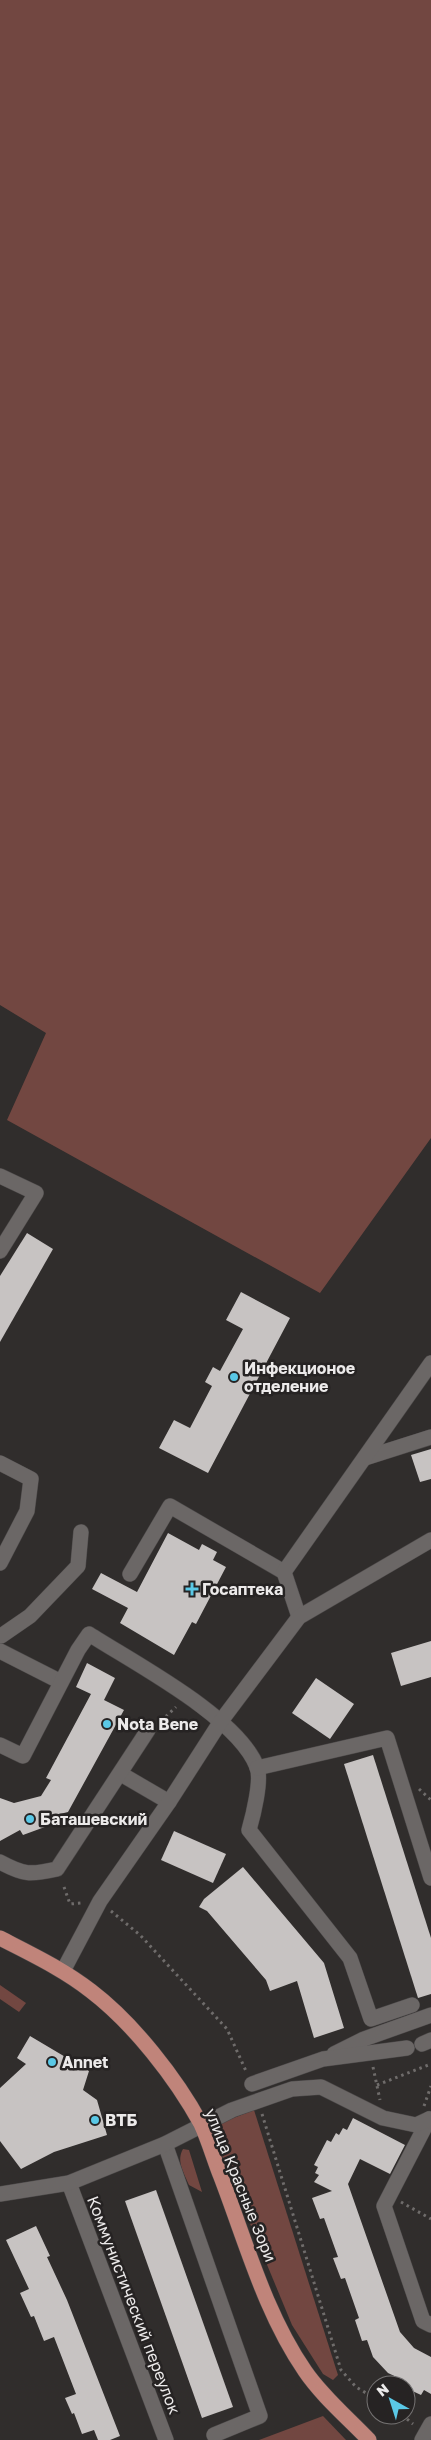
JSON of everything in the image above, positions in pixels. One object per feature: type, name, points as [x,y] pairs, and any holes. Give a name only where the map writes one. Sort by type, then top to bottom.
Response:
[{"type":"main road","name":"улица Красные Зори","points":[[0,1938],[63,1971],[92,1991],[150,2050],[201,2126],[273,2314],[289,2345],[306,2372],[369,2440]]},
{"type":"street","points":[[0,1176],[36,1193],[0,1251]]},
{"type":"street","points":[[284,1572],[431,1363]]},
{"type":"street","points":[[365,1458],[431,1437]]},
{"type":"street","points":[[0,1463],[31,1479],[27,1511],[0,1563]]},
{"type":"street","points":[[130,1574],[170,1506],[284,1572],[299,1617]]},
{"type":"street","points":[[0,1637],[30,1616],[74,1572],[78,1566],[81,1532]]},
{"type":"street","points":[[63,1971],[100,1901],[169,1802],[221,1721],[299,1617],[431,1540]]},
{"type":"street","points":[[0,1744],[24,1756],[61,1682],[89,1634],[186,1696],[221,1721],[240,1738],[257,1768],[256,1804],[249,1830],[350,1958],[371,2019],[412,2005]]},
{"type":"street","points":[[0,1651],[61,1682]]},
{"type":"street","points":[[0,1862],[15,1870],[32,1874],[57,1869],[121,1774],[148,1730]]},
{"type":"street","points":[[257,1768],[387,1738],[431,1878]]},
{"type":"street","points":[[121,1774],[169,1802]]},
{"type":"street","points":[[252,2084],[323,2059],[364,2039],[431,2015]]},
{"type":"street","points":[[323,2059],[407,2048]]},
{"type":"street","points":[[0,2194],[69,2183],[165,2144],[232,2110],[292,2089],[321,2087],[383,2118],[416,2125],[430,2120]]},
{"type":"street","points":[[430,2120],[384,2206],[423,2321],[431,2325]]},
{"type":"street","points":[[165,2144],[260,2416],[214,2435]]},
{"type":"street","name":"Коммунистический переулок","points":[[69,2183],[166,2440]]},
{"type":"street","points":[[422,2440],[431,2424]]},
{"type":"path","points":[[148,1730],[168,1717],[186,1696]]},
{"type":"path","points":[[370,2054],[383,2118]]},
{"type":"path","points":[[377,2085],[431,2064]]},
{"type":"path","points":[[390,2195],[431,2219]]},
{"type":"shaded area","points":[[0,0],[431,0],[431,1138],[320,1293],[7,1120],[46,1033],[0,1005]]},
{"type":"shaded area","points":[[0,1985],[26,2003],[19,2012],[0,1999]]},
{"type":"shaded area","points":[[254,2110],[338,2375],[333,2380],[323,2374],[292,2325],[210,2127]]},
{"type":"shaded area","points":[[183,2149],[189,2150],[202,2192],[189,2185],[185,2176],[180,2158]]},
{"type":"shaded area","points":[[323,2416],[346,2440],[259,2440]]},
{"type":"building","points":[[27,1233],[53,1249],[0,1342],[0,1276]]},
{"type":"building","name":"Инфекционое отделение","points":[[241,1292],[290,1318],[208,1473],[159,1448],[174,1420],[190,1428],[212,1386],[205,1382],[213,1367],[220,1371],[243,1329],[226,1320]]},
{"type":"building","points":[[431,1449],[431,1479],[420,1482],[411,1455]]},
{"type":"building","points":[[168,1533],[199,1550],[202,1544],[217,1552],[213,1560],[226,1567],[196,1624],[192,1622],[174,1655],[120,1623],[128,1608],[92,1589],[101,1573],[137,1592]]},
{"type":"building","points":[[431,1641],[431,1677],[401,1686],[391,1653]]},
{"type":"building","points":[[87,1663],[115,1678],[104,1700],[124,1710],[68,1812],[60,1814],[61,1819],[53,1819],[53,1824],[23,1835],[20,1830],[0,1841],[0,1798],[14,1803],[41,1796],[51,1780],[46,1778],[91,1694],[76,1687]]},
{"type":"building","points":[[316,1678],[354,1704],[330,1739],[292,1713]]},
{"type":"building","points":[[373,1755],[431,1938],[431,1994],[418,1998],[344,1764]]},
{"type":"building","points":[[174,1831],[226,1854],[213,1883],[161,1860]]},
{"type":"building","points":[[243,1867],[324,1963],[344,2028],[314,2038],[297,1981],[270,1991],[266,1980],[207,1911],[199,1907],[204,1899]]},
{"type":"building","points":[[30,2036],[89,2071],[83,2090],[97,2100],[107,2135],[54,2152],[21,2169],[0,2141],[0,2088],[26,2064],[17,2058]]},
{"type":"building","points":[[353,2118],[405,2145],[390,2174],[360,2159],[348,2184],[400,2332],[414,2348],[431,2357],[431,2394],[424,2390],[421,2395],[416,2393],[416,2375],[392,2375],[388,2373],[373,2357],[367,2340],[362,2341],[355,2320],[359,2318],[345,2278],[341,2279],[333,2258],[338,2257],[324,2218],[320,2219],[312,2198],[332,2191],[314,2182],[319,2175],[315,2173],[318,2167],[314,2165],[327,2140],[331,2142],[336,2133],[339,2135],[343,2128],[347,2130]]},
{"type":"building","points":[[156,2190],[233,2407],[202,2418],[125,2201]]},
{"type":"building","points":[[36,2226],[50,2256],[47,2257],[67,2300],[120,2436],[110,2440],[98,2440],[94,2430],[82,2434],[74,2413],[72,2414],[65,2398],[76,2394],[54,2337],[44,2341],[34,2316],[31,2317],[20,2293],[29,2289],[6,2240]]},
{"type":"place","name":"Инфекционое отделение","points":[[234,1377]]},
{"type":"place","name":"Госаптека","points":[[192,1589]]},
{"type":"place","name":"Nota Bene","points":[[107,1724]]},
{"type":"place","name":"Баташевский","points":[[30,1819]]},
{"type":"place","name":"Annet","points":[[52,2062]]},
{"type":"place","name":"ВТБ","points":[[95,2120]]}]
